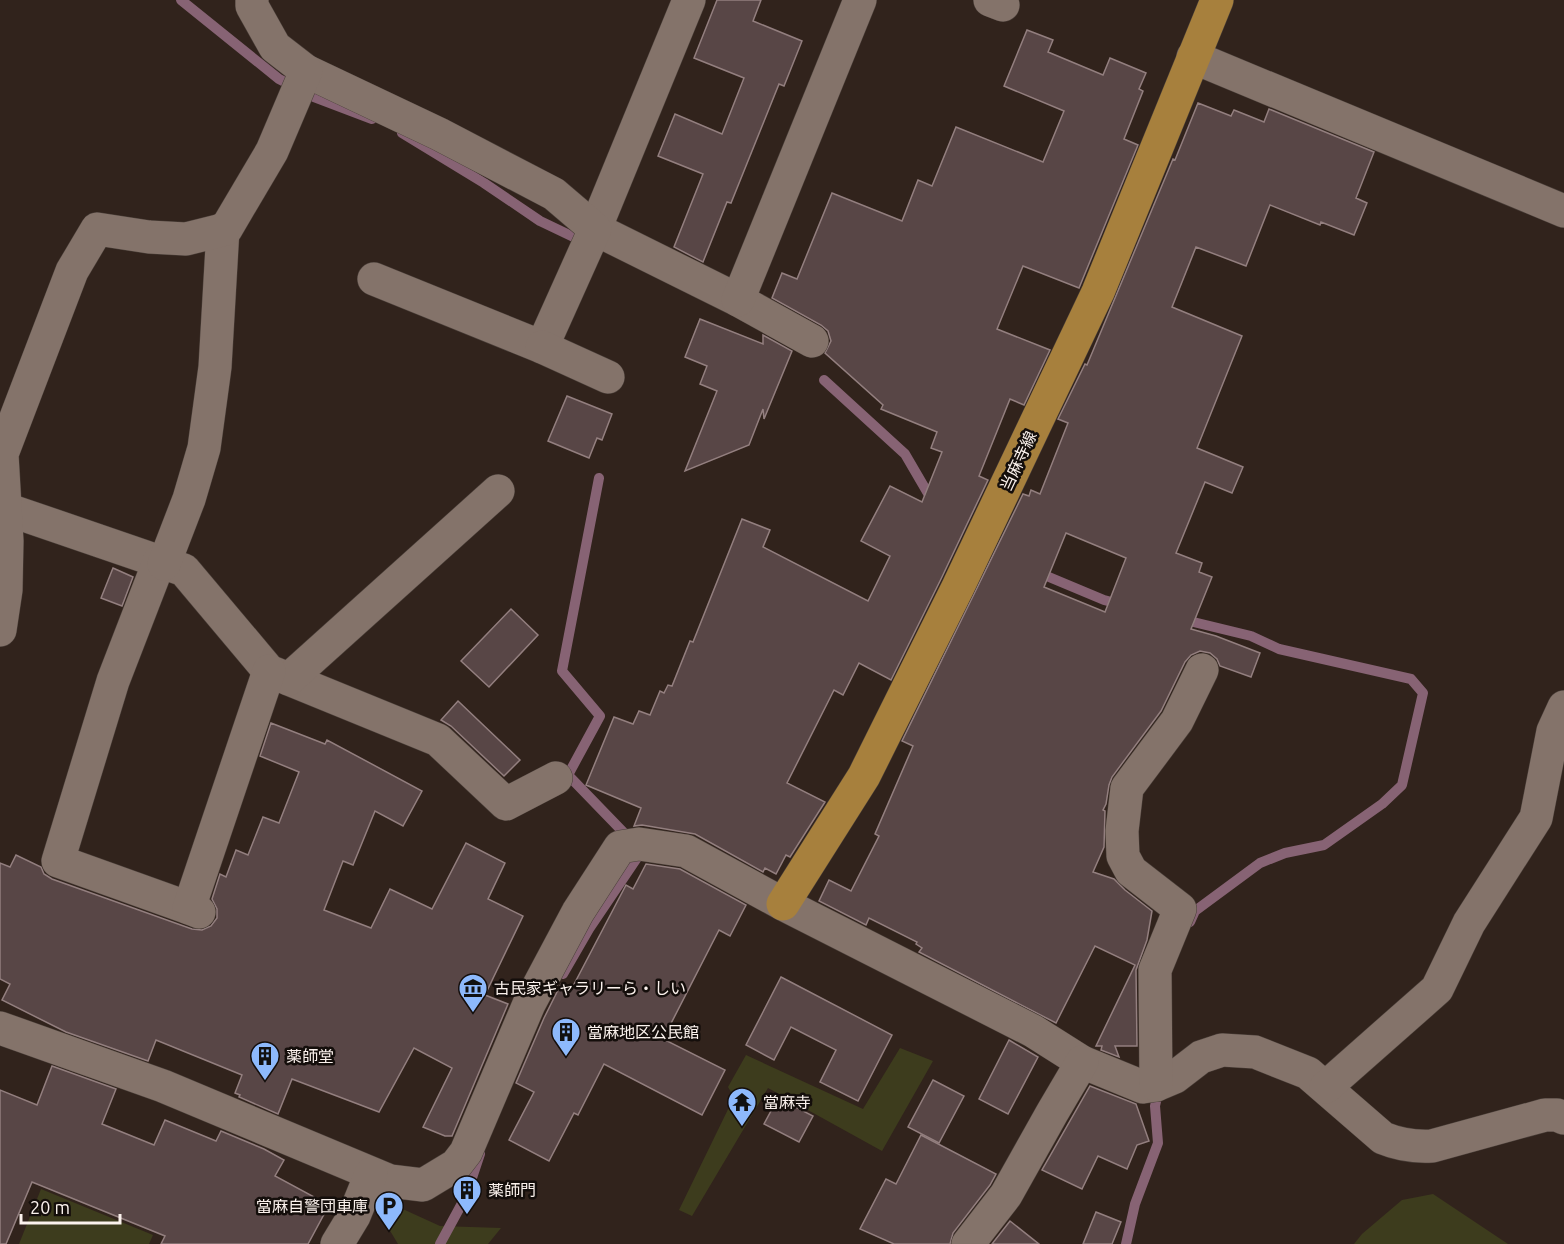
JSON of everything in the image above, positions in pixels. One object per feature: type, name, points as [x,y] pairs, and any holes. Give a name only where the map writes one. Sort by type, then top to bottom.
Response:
[{"type":"main road","name":"当麻寺線","points":[[783,904],[864,776],[958,587],[1098,292],[1217,0]]},
{"type":"street","points":[[252,0],[252,6],[275,47],[301,84],[439,134],[554,194],[590,239],[738,300],[812,341]]},
{"type":"street","points":[[542,347],[590,239],[689,0]]},
{"type":"street","points":[[738,300],[860,0]]},
{"type":"street","points":[[1193,57],[1564,211]]},
{"type":"street","points":[[0,630],[6,590],[6,509],[1,454],[72,271],[97,229],[149,237],[186,238],[226,229],[272,151],[301,84]]},
{"type":"street","points":[[223,229],[215,367],[204,448],[189,499],[112,681],[58,861],[194,910],[279,675],[498,491]]},
{"type":"street","points":[[374,279],[542,347],[608,377]]},
{"type":"street","points":[[6,509],[184,570],[279,675],[438,740],[506,804],[556,778]]},
{"type":"street","points":[[1156,1085],[1155,970],[1180,909],[1131,871],[1123,856],[1122,831],[1127,788],[1177,722],[1202,670]]},
{"type":"street","points":[[1326,1087],[1437,989],[1469,923],[1536,818],[1553,731],[1564,707]]},
{"type":"street","points":[[0,1028],[163,1086],[371,1174],[390,1181],[423,1185],[456,1165],[466,1152],[535,994],[578,912],[620,847],[632,845],[686,851],[783,904],[1033,1030],[1082,1062],[1143,1087],[1156,1085],[1175,1077],[1201,1057],[1222,1050],[1255,1052],[1308,1073],[1383,1138],[1398,1144],[1417,1147],[1432,1146],[1545,1115],[1557,1115],[1564,1118]]},
{"type":"street","points":[[968,1244],[1006,1195],[1082,1062]]},
{"type":"street","points":[[337,1244],[354,1216],[371,1174]]},
{"type":"shaded area","points":[[900,1048],[933,1061],[882,1151],[768,1088],[692,1216],[679,1210],[734,1097],[728,1087],[746,1055],[863,1109]]},
{"type":"shaded area","points":[[41,1189],[153,1235],[149,1244],[19,1244]]},
{"type":"shaded area","points":[[1433,1194],[1508,1244],[1354,1244],[1362,1234],[1402,1200]]},
{"type":"shaded area","points":[[383,1200],[440,1226],[501,1228],[488,1244],[398,1244],[377,1209]]},
{"type":"building","points":[[717,0],[761,0],[753,21],[802,41],[784,86],[779,84],[731,203],[727,202],[703,262],[674,247],[703,174],[658,156],[675,114],[722,134],[744,78],[694,58]]},
{"type":"building","points":[[1027,30],[1053,40],[1048,52],[1103,75],[1110,58],[1146,73],[1139,89],[1143,91],[1124,139],[1138,145],[1079,288],[1023,266],[997,329],[1050,350],[1024,405],[1010,399],[979,476],[988,480],[941,579],[891,680],[859,663],[843,695],[834,690],[787,783],[825,802],[790,857],[786,855],[776,874],[765,868],[763,872],[695,834],[642,825],[634,826],[641,808],[586,785],[614,717],[633,724],[639,711],[650,715],[660,691],[664,693],[668,685],[672,686],[690,641],[693,642],[742,519],[770,530],[763,547],[868,601],[890,556],[861,541],[890,486],[922,502],[942,452],[931,448],[937,432],[881,409],[883,405],[825,353],[831,341],[828,331],[772,298],[782,273],[797,279],[832,193],[902,221],[918,180],[932,186],[956,127],[1043,162],[1064,111],[1004,86]]},
{"type":"building","points":[[1198,103],[1231,116],[1234,110],[1264,122],[1269,109],[1374,152],[1356,198],[1367,203],[1354,235],[1321,222],[1320,225],[1270,205],[1246,266],[1196,247],[1172,307],[1242,336],[1197,448],[1243,467],[1232,493],[1205,482],[1176,553],[1202,563],[1199,572],[1212,577],[1191,629],[1260,653],[1251,677],[1220,666],[1217,659],[1210,653],[1200,651],[1191,655],[1185,662],[1161,711],[1112,777],[1109,785],[1103,810],[1105,811],[1104,847],[1093,872],[1114,879],[1152,911],[1147,940],[1136,970],[1137,1046],[1115,1046],[1119,1057],[1101,1050],[1102,1046],[1096,1046],[1135,965],[1095,946],[1056,1023],[919,952],[922,948],[916,944],[917,942],[869,918],[866,925],[819,901],[829,880],[851,891],[879,836],[875,834],[913,746],[902,741],[1023,494],[1029,496],[1031,490],[1040,494],[1068,423],[1058,419],[1085,364],[1087,365],[1173,159],[1175,160]],"holes":[[[1066,533],[1126,558],[1105,612],[1044,587]]]},
{"type":"building","points":[[700,319],[763,344],[763,335],[792,351],[764,419],[763,409],[749,445],[685,471],[717,391],[700,384],[707,366],[685,357]]},
{"type":"building","points":[[567,396],[612,414],[602,440],[597,438],[589,458],[548,441]]},
{"type":"building","points":[[113,568],[133,577],[122,606],[101,598]]},
{"type":"building","points":[[511,609],[538,635],[489,687],[461,661]]},
{"type":"building","points":[[458,701],[520,760],[504,776],[451,726],[441,720]]},
{"type":"building","points":[[271,723],[325,744],[327,740],[422,791],[403,826],[375,811],[353,865],[343,861],[324,910],[371,928],[390,889],[432,909],[466,843],[505,863],[488,899],[523,916],[485,995],[508,1004],[452,1136],[445,1136],[423,1127],[452,1068],[414,1048],[379,1112],[292,1079],[278,1114],[239,1097],[240,1095],[235,1093],[242,1075],[156,1040],[148,1061],[66,1032],[2,1000],[10,984],[0,979],[0,863],[10,867],[16,855],[41,867],[44,874],[52,879],[192,929],[202,930],[211,926],[217,918],[217,909],[212,899],[220,874],[226,877],[236,850],[248,855],[263,817],[279,823],[299,772],[260,756]]},
{"type":"building","points":[[646,864],[680,869],[746,905],[730,936],[719,930],[663,1039],[725,1070],[702,1115],[604,1064],[578,1115],[574,1113],[549,1161],[509,1140],[534,1092],[516,1083],[561,984],[571,990],[626,885],[633,889]]},
{"type":"building","points":[[781,977],[892,1035],[858,1101],[820,1082],[836,1050],[791,1027],[774,1060],[746,1045]]},
{"type":"building","points":[[1009,1040],[1038,1057],[1008,1114],[979,1099]]},
{"type":"building","points":[[52,1066],[116,1089],[102,1124],[154,1145],[165,1120],[216,1141],[221,1131],[284,1160],[275,1176],[329,1205],[308,1244],[161,1244],[165,1236],[32,1182],[6,1244],[0,1244],[0,1090],[37,1105]]},
{"type":"building","points":[[933,1080],[964,1096],[939,1143],[908,1127]]},
{"type":"building","points":[[1090,1086],[1136,1104],[1149,1141],[1137,1145],[1127,1169],[1098,1156],[1082,1189],[1042,1170]]},
{"type":"building","points":[[778,1098],[813,1116],[799,1142],[764,1124]]},
{"type":"building","points":[[921,1135],[996,1174],[953,1233],[950,1244],[894,1244],[860,1229],[886,1179],[896,1184]]},
{"type":"building","points":[[1096,1212],[1121,1222],[1112,1244],[1083,1244]]},
{"type":"building","points":[[1010,1221],[1039,1244],[992,1244]]},
{"type":"waterway","points":[[181,0],[279,79],[314,97],[372,119]]},
{"type":"waterway","points":[[402,133],[484,183],[540,221],[584,242]]},
{"type":"waterway","points":[[824,380],[905,454],[933,502]]},
{"type":"waterway","points":[[563,974],[589,929],[637,858],[627,836],[568,775],[600,716],[562,671],[599,478]]},
{"type":"waterway","points":[[1037,572],[1104,600],[1123,605]]},
{"type":"waterway","points":[[1181,619],[1251,636],[1279,649],[1411,679],[1423,693],[1402,785],[1382,804],[1324,845],[1285,853],[1260,863],[1195,911],[1190,922]]},
{"type":"waterway","points":[[1126,1244],[1135,1204],[1158,1143],[1155,1106],[1159,1088]]},
{"type":"waterway","points":[[440,1244],[466,1196],[480,1154]]},
{"type":"place","name":"古民家ギャラリーら・しい","points":[[473,1014]]},
{"type":"place","name":"當麻地区公民館","points":[[566,1058]]},
{"type":"place","name":"薬師堂","points":[[265,1082]]},
{"type":"place","name":"當麻寺","points":[[742,1128]]},
{"type":"place","name":"薬師門","points":[[467,1216]]},
{"type":"place","name":"當麻自警団車庫","points":[[389,1232]]}]
